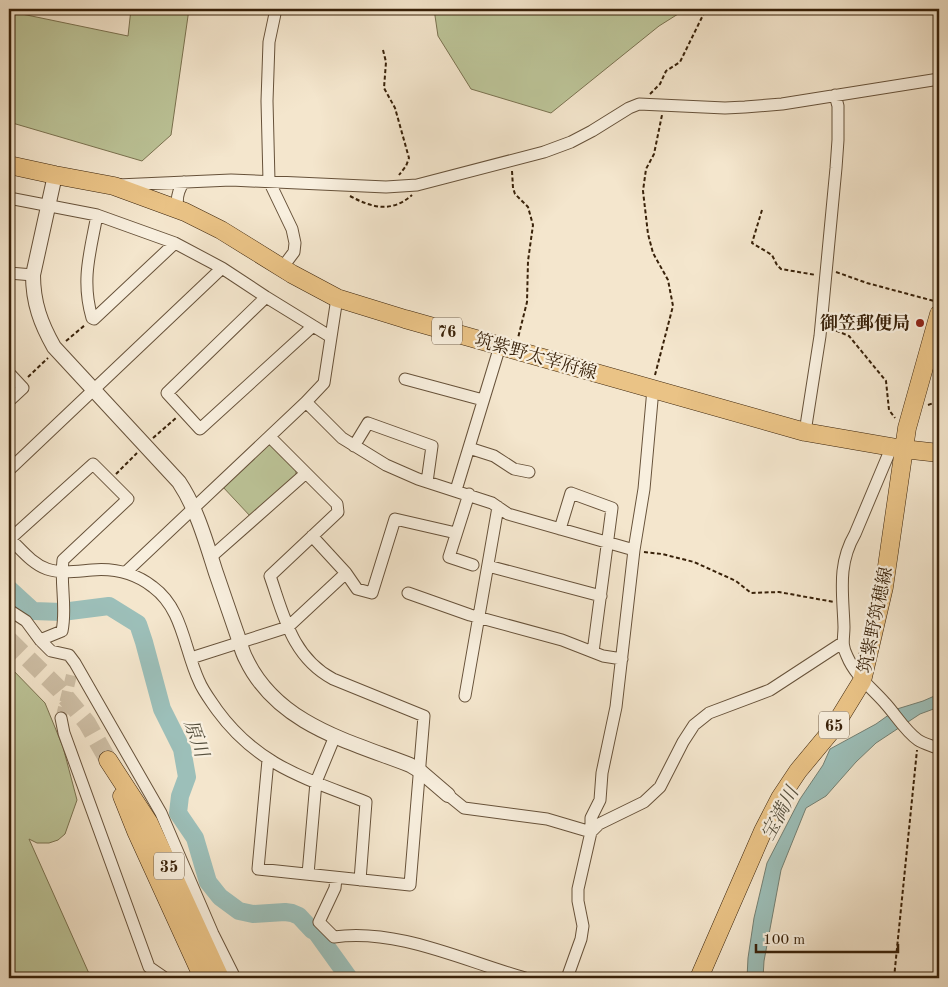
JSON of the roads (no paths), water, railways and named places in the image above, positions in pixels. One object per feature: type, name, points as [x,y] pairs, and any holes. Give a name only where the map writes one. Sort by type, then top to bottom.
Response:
[{"type":"main road","name":"筑紫野太宰府線","points":[[9,165],[55,176],[114,186],[178,209],[221,230],[282,268],[338,298],[805,432],[897,448],[939,453]]},
{"type":"main road","name":"筑紫野筑穂線","points":[[699,978],[763,832],[780,798],[798,771],[832,730],[862,681],[884,586],[897,448],[907,428],[938,308]]},
{"type":"main road","name":"35","points":[[203,978],[136,831],[108,760],[150,824],[220,978]]},
{"type":"street","points":[[276,9],[269,42],[266,101],[269,181],[292,229],[295,243],[294,252],[282,268]]},
{"type":"street","points":[[114,186],[137,183],[231,180],[397,186],[420,185],[544,152],[571,142],[639,104],[745,107],[782,104],[939,79]]},
{"type":"street","points":[[805,432],[821,327],[838,149],[838,106],[835,95]]},
{"type":"street","points":[[55,176],[34,276],[33,289],[36,308],[44,328],[56,350],[180,482],[188,495],[245,658],[266,691],[282,707],[301,720],[420,771],[464,808],[547,819],[591,832]]},
{"type":"street","points":[[178,209],[178,198],[184,182]]},
{"type":"street","points":[[9,198],[97,215],[175,243],[222,268],[331,337]]},
{"type":"street","points":[[97,215],[86,270],[85,286],[87,302],[94,319],[175,243]]},
{"type":"street","points":[[9,470],[222,268]]},
{"type":"street","points":[[9,273],[34,276]]},
{"type":"street","points":[[266,297],[167,393],[200,429],[313,326]]},
{"type":"street","points":[[126,572],[270,437],[324,383],[338,298]]},
{"type":"street","points":[[456,490],[484,400],[508,348]]},
{"type":"street","points":[[9,374],[23,388],[9,401]]},
{"type":"street","points":[[405,379],[484,400]]},
{"type":"street","points":[[567,978],[582,939],[578,889],[591,832],[591,818],[600,800],[602,773],[616,707],[634,550],[644,490],[654,389]]},
{"type":"street","points":[[306,402],[342,438],[386,465],[426,482],[469,494],[492,503],[508,514],[634,550]]},
{"type":"street","points":[[354,446],[368,423],[432,446],[426,482]]},
{"type":"street","points":[[268,760],[258,869],[410,885],[424,716],[320,672],[304,656],[291,636],[270,576],[338,512],[337,504],[270,437]]},
{"type":"street","points":[[469,448],[494,456],[514,469],[529,472]]},
{"type":"street","points":[[897,448],[848,547],[843,564],[841,601],[844,628],[842,643],[847,658],[862,681],[884,701],[918,740],[939,749]]},
{"type":"street","points":[[40,640],[62,631],[64,618],[62,571],[62,560],[128,499],[93,464],[9,538],[33,561],[48,569],[62,571],[96,569],[126,572],[155,588],[168,602],[175,614],[199,681],[229,726],[247,744],[268,760],[288,771],[366,802],[360,880]]},
{"type":"street","points":[[211,557],[306,473]]},
{"type":"street","points":[[560,529],[571,493],[612,508],[593,652]]},
{"type":"street","points":[[469,494],[449,557],[473,565]]},
{"type":"street","points":[[465,696],[498,507]]},
{"type":"street","points":[[312,536],[346,573],[357,589],[372,593],[395,519],[456,533]]},
{"type":"street","points":[[488,566],[600,596]]},
{"type":"street","points":[[191,658],[288,627],[346,573]]},
{"type":"street","points":[[408,593],[479,617],[562,640],[603,656],[622,659]]},
{"type":"street","points":[[9,610],[26,621],[40,640],[52,651],[69,655],[74,668],[162,813],[213,934],[235,978]]},
{"type":"street","points":[[591,832],[599,824],[644,802],[660,787],[694,725],[709,713],[770,690],[842,643]]},
{"type":"street","points":[[61,718],[64,733],[149,967],[165,978]]},
{"type":"street","points":[[308,874],[316,782],[335,736]]},
{"type":"street","points":[[336,878],[335,888],[319,922],[334,937],[354,936],[407,942],[525,978]]},
{"type":"water","points":[[939,694],[939,707],[920,714],[876,743],[856,762],[826,796],[806,808],[781,870],[764,961],[763,978],[747,978],[754,918],[767,863],[800,799],[823,765],[830,749],[876,724],[897,709]]},
{"type":"waterway","name":"原川","points":[[9,589],[33,611],[62,612],[109,606],[138,624],[162,709],[182,749],[187,777],[180,796],[178,813],[195,838],[208,882],[220,897],[239,911],[253,914],[285,912],[299,916],[316,932],[349,978]]},
{"type":"tunnel","points":[[9,640],[59,689],[87,723],[108,760]]},
{"type":"tunnel","points":[[61,718],[72,673]]},
{"type":"place","name":"御笠郵便局","points":[[920,323]]},
{"type":"water label","name":"宝満川","points":[[779,813]]}]
